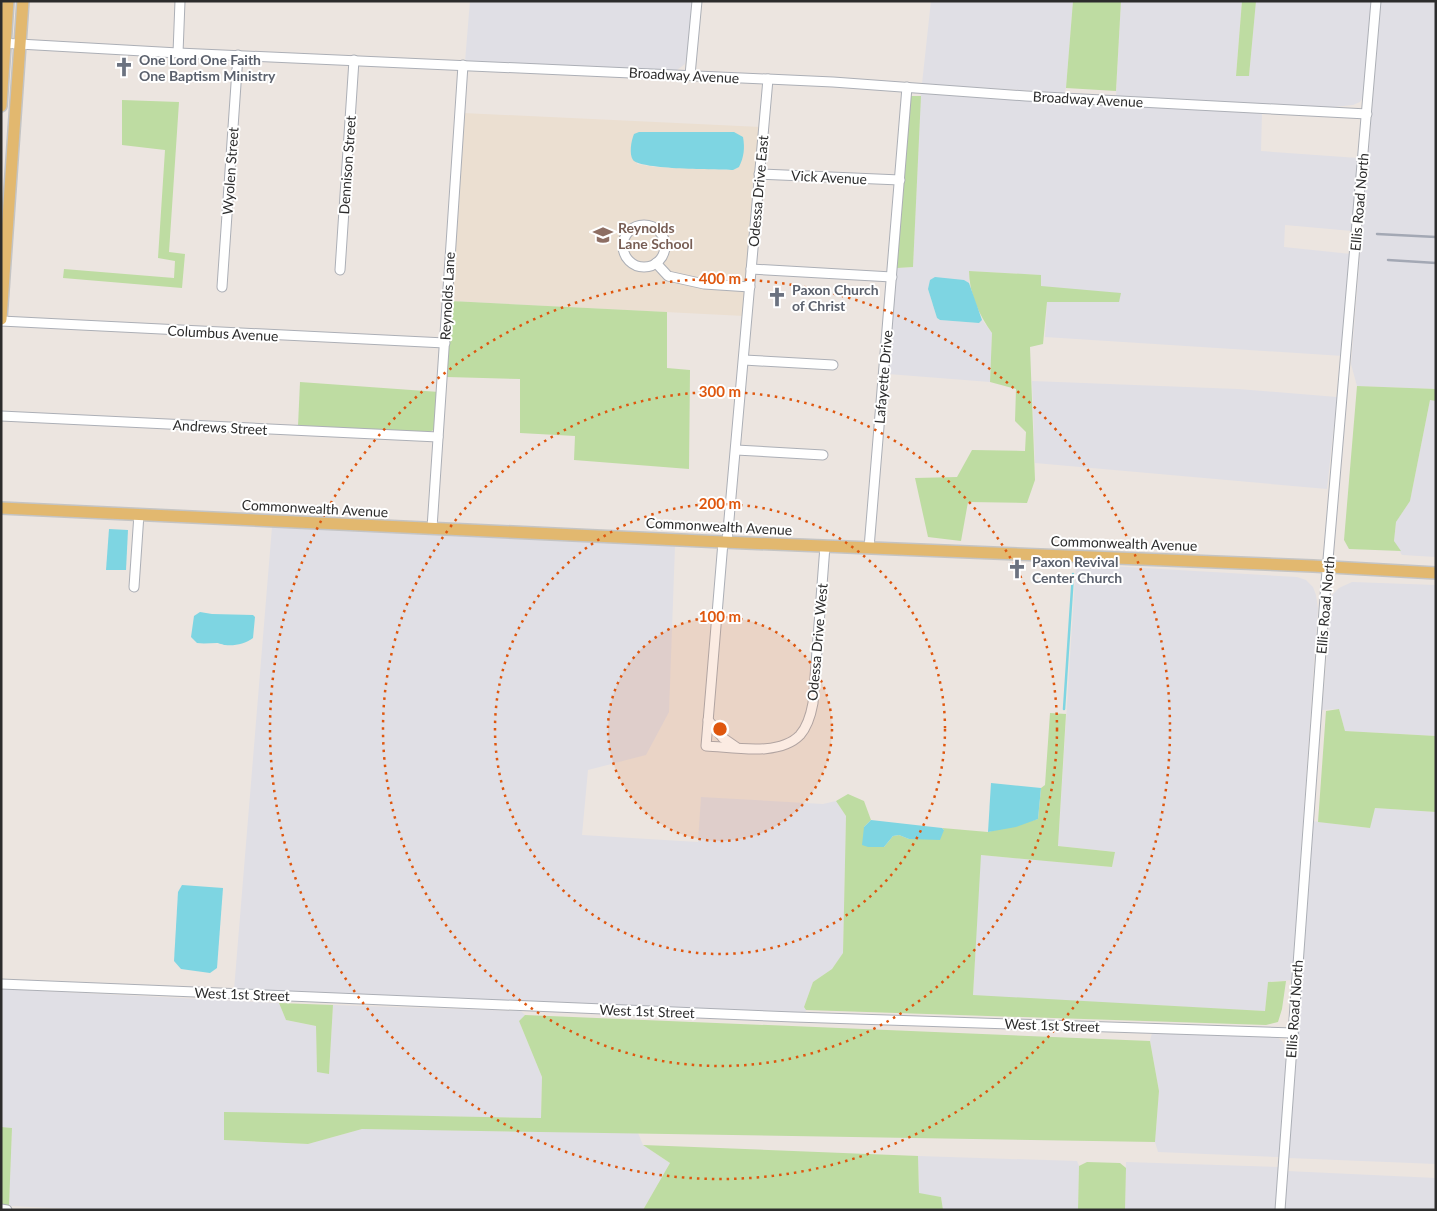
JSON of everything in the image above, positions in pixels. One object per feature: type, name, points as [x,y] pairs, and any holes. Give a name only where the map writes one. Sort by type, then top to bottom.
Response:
[{"type":"main road","points":[[1,106],[3,43],[8,1]]},
{"type":"main road","points":[[1,320],[5,200],[23,1]]},
{"type":"main road","name":"Commonwealth Avenue","points":[[1,508],[725,542],[1328,566],[1436,573]]},
{"type":"street","points":[[178,53],[180,1]]},
{"type":"street","points":[[690,75],[697,1]]},
{"type":"street","name":"Ellis Road North","points":[[1280,1210],[1328,566],[1376,1]]},
{"type":"street","name":"Broadway Avenue","points":[[3,43],[178,53],[768,79],[1065,98],[1367,114]]},
{"type":"street","name":"Wyolen Street","points":[[222,287],[238,55]]},
{"type":"street","name":"Dennison Street","points":[[340,270],[354,60]]},
{"type":"street","name":"Reynolds Lane","points":[[432,528],[462,65]]},
{"type":"street","name":"Odessa Drive East","points":[[738,748],[706,746],[725,542],[736,450],[768,79]]},
{"type":"street","name":"Lafayette Drive","points":[[869,548],[907,87]]},
{"type":"street","name":"Vick Avenue","points":[[759,174],[900,180]]},
{"type":"street","points":[[637,226],[650,226],[661,233],[665,252],[656,263],[644,267],[637,265],[626,256],[624,242],[631,230],[637,226]]},
{"type":"street","points":[[656,263],[668,276],[704,284],[750,287]]},
{"type":"street","points":[[751,269],[892,277]]},
{"type":"street","name":"Columbus Avenue","points":[[1,320],[445,343]]},
{"type":"street","points":[[744,360],[833,365]]},
{"type":"street","name":"Andrews Street","points":[[1,416],[438,437]]},
{"type":"street","points":[[736,450],[823,455]]},
{"type":"street","points":[[134,587],[139,514]]},
{"type":"street","name":"Odessa Drive West","points":[[738,748],[765,749],[782,746],[800,735],[806,727],[813,703],[825,546]]},
{"type":"street","points":[[708,720],[723,738],[738,748]]},
{"type":"street","name":"West 1st Street","points":[[1,984],[794,1017],[1293,1033]]},
{"type":"street","points":[[1,1210],[8,1210]]},
{"type":"shaded area","points":[[470,1],[693,1],[685,64],[677,70],[670,71],[465,62]]},
{"type":"shaded area","points":[[931,1],[1073,1],[1066,88],[1064,93],[922,84]]},
{"type":"shaded area","points":[[1121,1],[1242,1],[1236,75],[1249,76],[1256,1],[1372,1],[1365,94],[1360,102],[1353,105],[1323,108],[1116,96]]},
{"type":"shaded area","points":[[1381,1],[1436,1],[1436,389],[1357,386],[1351,364]]},
{"type":"shaded area","points":[[921,91],[1262,113],[1261,151],[1358,158],[1352,231],[1285,225],[1284,247],[1351,254],[1343,356],[1045,337],[1047,302],[1118,302],[1040,286],[1040,275],[969,271],[969,283],[964,280],[928,289],[937,319],[979,323],[982,320],[992,333],[990,382],[888,374],[897,268],[913,267]]},
{"type":"shaded area","name":"Reynolds Lane School","points":[[463,113],[761,127],[744,316],[451,301]],"holes":[[[639,132],[734,132],[733,170],[655,167],[637,164]]]},
{"type":"shaded area","points":[[1032,381],[1238,389],[1337,397],[1327,489],[1035,463]]},
{"type":"shaded area","points":[[1430,400],[1436,401],[1436,557],[1402,555],[1394,541],[1396,522],[1410,501]]},
{"type":"shaded area","points":[[272,527],[675,546],[669,712],[646,755],[588,770],[582,835],[698,842],[701,797],[823,804],[836,801],[846,816],[843,953],[832,969],[813,982],[804,1007],[805,1013],[234,990]]},
{"type":"shaded area","points":[[1076,564],[1297,577],[1306,580],[1313,587],[1318,609],[1292,980],[1268,982],[1265,1011],[973,996],[980,855],[1112,867],[1115,852],[1058,846]]},
{"type":"shaded area","points":[[1352,582],[1436,585],[1436,736],[1345,731],[1339,709],[1322,710],[1332,595],[1339,588]]},
{"type":"shaded area","points":[[1375,808],[1436,812],[1436,1164],[1288,1158],[1312,821],[1369,828]]},
{"type":"shaded area","points":[[1,989],[279,1003],[286,1020],[316,1026],[317,1071],[329,1074],[333,1005],[521,1011],[525,1015],[519,1021],[542,1077],[541,1118],[224,1113],[224,1140],[308,1144],[362,1129],[638,1133],[643,1145],[670,1163],[643,1210],[97,1210],[9,1206],[12,1128],[1,1127]]},
{"type":"shaded area","points":[[1152,1033],[1277,1037],[1282,1041],[1287,1058],[1279,1157],[1158,1152],[1155,1142],[1159,1091],[1150,1041]]},
{"type":"shaded area","points":[[918,1156],[1077,1161],[1079,1166],[1078,1210],[943,1210],[941,1197],[919,1194]]},
{"type":"shaded area","points":[[1126,1162],[1279,1167],[1276,1210],[1125,1210]]},
{"type":"shaded area","points":[[1287,1171],[1436,1178],[1436,1210],[1284,1210]]},
{"type":"green space","points":[[1073,1],[1121,1],[1116,91],[1066,88]]},
{"type":"green space","points":[[1242,1],[1256,1],[1249,76],[1236,76]]},
{"type":"green space","points":[[910,96],[921,96],[913,267],[897,268],[908,100]]},
{"type":"green space","points":[[122,100],[179,102],[169,252],[185,254],[182,288],[63,278],[64,269],[174,278],[175,261],[158,258],[165,150],[122,145]]},
{"type":"green space","points":[[969,271],[1041,275],[1041,286],[1121,293],[1119,302],[1047,302],[1043,344],[1030,347],[1035,480],[1027,503],[968,502],[961,541],[928,537],[915,478],[957,477],[972,450],[1025,451],[1026,432],[1015,421],[1016,389],[990,382],[992,333],[976,304],[969,279]]},
{"type":"green space","points":[[451,301],[667,312],[667,368],[690,370],[689,469],[574,460],[575,436],[520,433],[520,379],[447,377]]},
{"type":"green space","points":[[300,382],[439,392],[436,429],[427,433],[298,426]]},
{"type":"green space","points":[[1357,386],[1436,389],[1436,401],[1430,400],[1410,501],[1396,522],[1394,541],[1401,551],[1349,549],[1344,540]]},
{"type":"green space","points":[[1339,709],[1345,731],[1436,736],[1436,812],[1375,808],[1370,828],[1318,822],[1326,711]]},
{"type":"green space","points":[[1050,713],[1066,714],[1058,846],[1115,852],[1112,867],[981,855],[973,995],[1265,1011],[1268,982],[1286,981],[1278,1022],[1266,1025],[806,1010],[804,1007],[813,982],[832,969],[843,953],[846,816],[836,801],[848,794],[864,801],[871,820],[864,827],[884,847],[893,836],[899,835],[909,839],[944,830],[942,828],[988,832],[1038,819],[1041,788],[1045,785]]},
{"type":"green space","points":[[279,1003],[333,1005],[329,1074],[317,1072],[316,1026],[286,1020]]},
{"type":"green space","points":[[525,1015],[1150,1041],[1159,1091],[1155,1142],[362,1129],[308,1144],[224,1140],[224,1112],[541,1118],[542,1077],[519,1021]]},
{"type":"green space","points":[[1,1127],[12,1128],[9,1206],[1,1206]]},
{"type":"green space","points":[[643,1145],[918,1156],[919,1193],[941,1197],[943,1210],[643,1210],[670,1163]]},
{"type":"green space","points":[[1087,1162],[1120,1163],[1126,1168],[1125,1210],[1078,1210],[1079,1166]]},
{"type":"water","points":[[639,132],[734,132],[743,137],[743,156],[739,167],[733,170],[650,166],[633,160],[632,157],[631,144],[634,134]]},
{"type":"water","points":[[935,277],[964,280],[969,283],[982,320],[979,323],[940,320],[937,318],[928,289],[930,280]]},
{"type":"water","points":[[109,529],[128,530],[126,570],[106,570]]},
{"type":"water","points":[[200,612],[253,615],[255,617],[253,638],[243,643],[232,645],[197,643],[191,637],[194,616]]},
{"type":"water","points":[[991,783],[1041,788],[1038,819],[1016,827],[988,832]]},
{"type":"water","points":[[871,820],[942,828],[944,830],[940,840],[909,839],[899,835],[893,836],[884,847],[868,847],[862,845],[864,827]]},
{"type":"water","points":[[182,885],[223,888],[217,968],[210,973],[181,969],[174,961],[178,892]]},
{"type":"waterway","points":[[1064,709],[1073,574]]},
{"type":"railway","points":[[1377,234],[1436,237]]},
{"type":"railway","points":[[1388,260],[1436,263]]},
{"type":"place","name":"One Lord One Faith One Baptism Ministry","points":[[124,67]]},
{"type":"place","name":"Reynolds Lane School","points":[[603,235]]},
{"type":"place","name":"Paxon Church of Christ","points":[[777,297]]},
{"type":"place","name":"Paxon Revival Center Church","points":[[1017,569]]}]
